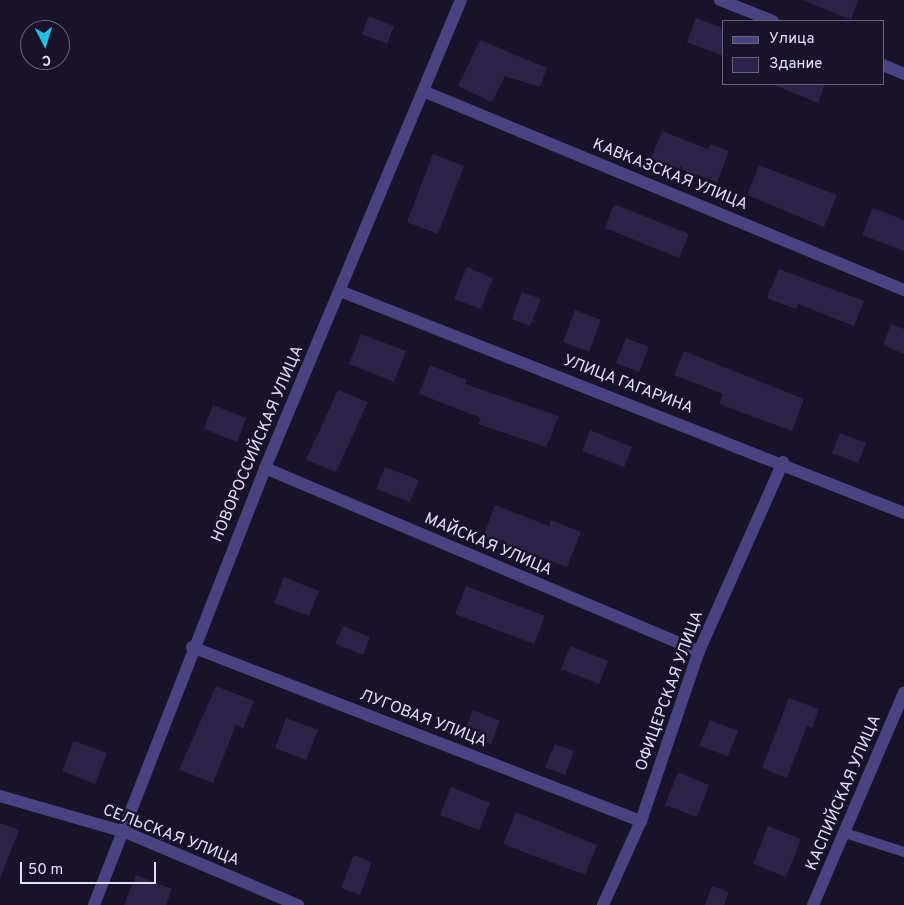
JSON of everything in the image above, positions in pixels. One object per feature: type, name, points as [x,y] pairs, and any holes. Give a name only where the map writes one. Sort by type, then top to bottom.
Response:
[{"type":"street","name":"НОВОРОССИЙСКАЯ УЛИЦА","points":[[94,905],[124,832],[192,647],[461,0]]},
{"type":"street","points":[[720,0],[770,20]]},
{"type":"street","points":[[884,65],[904,74]]},
{"type":"street","name":"КАВКАЗСКАЯ УЛИЦА","points":[[423,91],[904,290]]},
{"type":"street","name":"УЛИЦА ГАГАРИНА","points":[[340,291],[783,462],[904,513]]},
{"type":"street","name":"ОФИЦЕРСКАЯ УЛИЦА","points":[[603,905],[641,821],[699,651],[783,462]]},
{"type":"street","name":"МАЙСКАЯ УЛИЦА","points":[[265,468],[699,651]]},
{"type":"street","name":"ЛУГОВАЯ УЛИЦА","points":[[192,647],[641,821]]},
{"type":"street","name":"КАСПИЙСКАЯ УЛИЦА","points":[[813,905],[904,693]]},
{"type":"street","name":"СЕЛЬСКАЯ УЛИЦА","points":[[0,796],[124,832],[298,905]]},
{"type":"lane","points":[[845,833],[904,852]]},
{"type":"building","points":[[803,0],[858,0],[851,20]]},
{"type":"building","points":[[369,16],[394,26],[387,44],[362,34]]},
{"type":"building","points":[[696,18],[722,28],[722,56],[687,42]]},
{"type":"building","points":[[480,40],[547,68],[540,87],[505,76],[492,102],[458,86]]},
{"type":"building","points":[[774,85],[825,85],[818,103]]},
{"type":"building","points":[[662,131],[708,149],[710,144],[729,151],[717,182],[651,159]]},
{"type":"building","points":[[433,154],[464,166],[438,234],[407,222]]},
{"type":"building","points":[[759,165],[837,195],[824,227],[747,195]]},
{"type":"building","points":[[614,204],[689,234],[679,258],[605,228]]},
{"type":"building","points":[[873,208],[904,220],[904,251],[862,235]]},
{"type":"building","points":[[467,267],[493,278],[481,309],[454,299]]},
{"type":"building","points":[[779,269],[864,301],[854,326],[798,304],[796,309],[767,298]]},
{"type":"building","points":[[522,292],[541,299],[530,326],[512,319]]},
{"type":"building","points":[[575,310],[601,320],[589,352],[563,342]]},
{"type":"building","points":[[891,324],[904,329],[904,354],[883,345]]},
{"type":"building","points":[[361,334],[406,351],[394,382],[349,364]]},
{"type":"building","points":[[626,338],[649,347],[639,372],[616,363]]},
{"type":"building","points":[[684,351],[804,399],[792,431],[719,404],[723,394],[674,375]]},
{"type":"building","points":[[430,365],[467,380],[465,384],[559,416],[546,447],[478,424],[481,418],[419,394]]},
{"type":"building","points":[[338,390],[368,402],[336,472],[306,460]]},
{"type":"building","points":[[213,405],[246,418],[237,442],[204,429]]},
{"type":"building","points":[[590,430],[632,447],[624,467],[582,451]]},
{"type":"building","points":[[840,433],[866,443],[858,463],[832,453]]},
{"type":"building","points":[[385,467],[419,480],[410,502],[376,489]]},
{"type":"building","points":[[495,505],[549,526],[551,520],[581,532],[567,567],[483,537]]},
{"type":"building","points":[[284,577],[319,591],[309,616],[274,603]]},
{"type":"building","points":[[466,586],[545,616],[534,644],[455,614]]},
{"type":"building","points":[[343,626],[370,637],[363,655],[335,644]]},
{"type":"building","points":[[570,646],[608,661],[599,684],[561,669]]},
{"type":"building","points":[[216,686],[254,701],[243,728],[236,725],[213,783],[179,770]]},
{"type":"building","points":[[789,698],[819,709],[812,728],[807,726],[787,778],[762,768]]},
{"type":"building","points":[[473,710],[500,721],[491,744],[463,734]]},
{"type":"building","points":[[286,718],[318,730],[306,760],[275,748]]},
{"type":"building","points":[[710,720],[738,731],[728,756],[699,746]]},
{"type":"building","points":[[74,741],[107,753],[95,784],[62,771]]},
{"type":"building","points":[[555,744],[574,751],[565,775],[545,767]]},
{"type":"building","points":[[678,772],[709,785],[697,817],[665,805]]},
{"type":"building","points":[[451,787],[490,803],[479,830],[440,815]]},
{"type":"building","points":[[516,812],[597,845],[585,875],[503,844]]},
{"type":"building","points":[[0,823],[19,830],[1,876],[0,876]]},
{"type":"building","points":[[768,826],[801,839],[786,877],[753,864]]},
{"type":"building","points":[[354,855],[372,862],[360,895],[341,888]]},
{"type":"building","points":[[136,875],[172,889],[166,905],[124,905]]},
{"type":"building","points":[[712,886],[729,892],[724,905],[705,905]]}]
